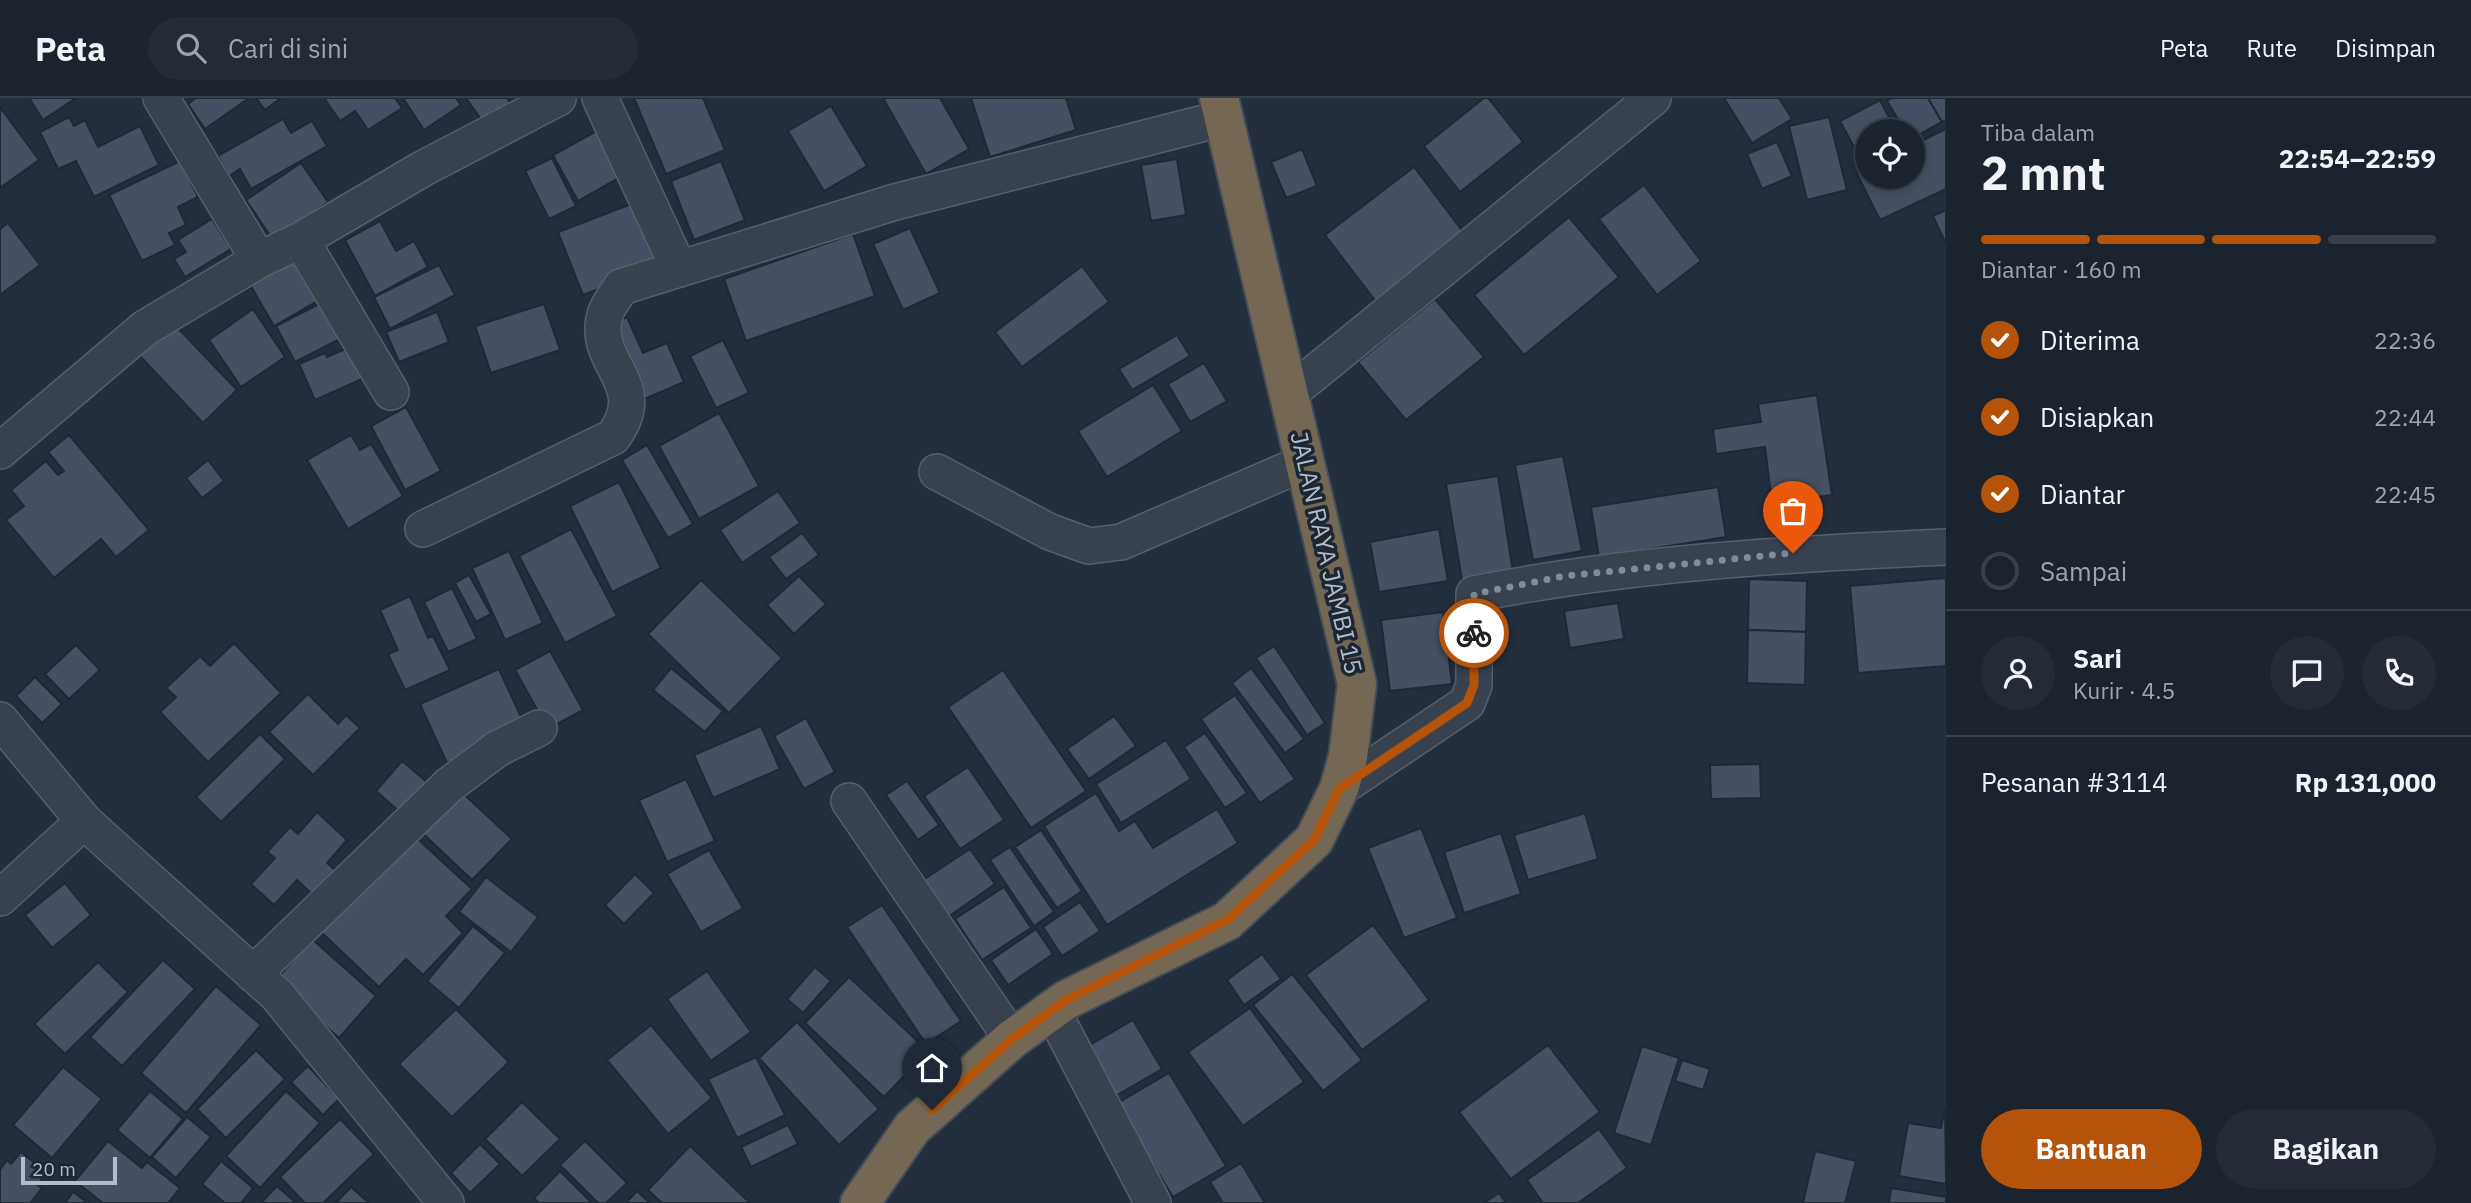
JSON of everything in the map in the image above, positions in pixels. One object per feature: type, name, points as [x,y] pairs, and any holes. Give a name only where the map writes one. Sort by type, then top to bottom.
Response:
[{"type":"highway","name":"JALAN RAYA JAMBI 15","points":[[860,1203],[912,1128],[1012,1039],[1066,1000],[1227,920],[1314,840],[1339,789],[1348,757],[1357,684],[1222,108]]},
{"type":"street","points":[[161,98],[259,260]]},
{"type":"street","points":[[0,451],[145,328],[259,260],[301,240],[424,168],[558,98]]},
{"type":"street","points":[[600,98],[679,269]]},
{"type":"street","points":[[1290,393],[1653,98]]},
{"type":"street","points":[[423,529],[614,437],[629,411],[628,395],[603,338],[605,315],[621,287],[895,202],[1222,108]]},
{"type":"street","points":[[301,240],[391,393]]},
{"type":"street","points":[[937,472],[1050,532],[1089,547],[1121,542],[1306,462]]},
{"type":"street","points":[[1339,789],[1467,703],[1474,685],[1474,594],[1565,576],[1768,555],[1946,547]]},
{"type":"street","points":[[0,720],[84,821],[277,995],[446,1203]]},
{"type":"street","points":[[253,974],[449,785],[496,749],[539,728]]},
{"type":"street","points":[[849,801],[1012,1039]]},
{"type":"street","points":[[0,898],[84,821]]},
{"type":"street","points":[[1052,1010],[1153,1203]]},
{"type":"building","points":[[29,98],[76,98],[43,120]]},
{"type":"building","points":[[196,98],[249,98],[205,129],[188,104]]},
{"type":"building","points":[[256,98],[281,98],[265,110]]},
{"type":"building","points":[[324,98],[395,98],[402,108],[368,130],[355,111],[340,121]]},
{"type":"building","points":[[403,98],[456,98],[461,105],[424,130]]},
{"type":"building","points":[[466,98],[507,98],[511,104],[483,122]]},
{"type":"building","points":[[634,98],[703,98],[725,150],[666,174]]},
{"type":"building","points":[[883,98],[940,98],[969,149],[926,174]]},
{"type":"building","points":[[971,98],[1066,98],[1076,130],[990,157]]},
{"type":"building","points":[[1484,98],[1488,98],[1523,142],[1460,192],[1424,146]]},
{"type":"building","points":[[1724,98],[1779,98],[1792,119],[1752,143]]},
{"type":"building","points":[[1892,98],[1928,98],[1942,122],[1925,131],[1925,119],[1898,119],[1887,101]]},
{"type":"building","points":[[1928,98],[1946,98],[1946,120],[1942,122]]},
{"type":"building","points":[[1880,100],[1890,119],[1855,119],[1855,149],[1840,121]]},
{"type":"building","points":[[831,106],[867,166],[824,191],[788,131]]},
{"type":"building","points":[[0,107],[39,160],[0,188]]},
{"type":"building","points":[[69,117],[74,126],[85,120],[98,147],[140,126],[159,165],[94,197],[76,161],[58,169],[40,132]]},
{"type":"building","points":[[1829,117],[1847,190],[1807,200],[1789,126]]},
{"type":"building","points":[[283,119],[291,133],[312,121],[327,146],[251,189],[240,169],[229,176],[218,156]]},
{"type":"building","points":[[602,128],[627,173],[578,201],[553,155]]},
{"type":"building","points":[[1946,129],[1946,189],[1880,220],[1864,189],[1925,189],[1925,139]]},
{"type":"building","points":[[1777,142],[1792,176],[1762,189],[1747,154]]},
{"type":"building","points":[[1302,149],[1317,186],[1286,198],[1271,162]]},
{"type":"building","points":[[552,158],[576,206],[549,219],[525,171]]},
{"type":"building","points":[[1177,159],[1186,215],[1151,221],[1141,165]]},
{"type":"building","points":[[180,161],[198,197],[178,207],[186,225],[169,233],[175,245],[142,261],[109,195]]},
{"type":"building","points":[[721,161],[745,220],[694,240],[671,181]]},
{"type":"building","points":[[301,163],[328,202],[273,240],[246,200]]},
{"type":"building","points":[[1414,167],[1466,236],[1377,303],[1325,235]]},
{"type":"building","points":[[1644,185],[1701,261],[1657,295],[1599,219]]},
{"type":"building","points":[[634,203],[659,266],[583,295],[558,232]]},
{"type":"building","points":[[1946,210],[1946,244],[1933,216]]},
{"type":"building","points":[[1569,217],[1619,277],[1524,355],[1474,295]]},
{"type":"building","points":[[212,219],[231,249],[185,277],[174,259],[186,252],[178,240]]},
{"type":"building","points":[[380,221],[396,251],[414,241],[428,267],[375,296],[345,240]]},
{"type":"building","points":[[8,223],[40,265],[0,295],[0,229]]},
{"type":"building","points":[[910,228],[940,293],[903,310],[873,244]]},
{"type":"building","points":[[853,234],[875,296],[746,341],[724,279]]},
{"type":"building","points":[[299,251],[326,296],[274,326],[248,281]]},
{"type":"building","points":[[439,265],[455,295],[390,329],[374,297]]},
{"type":"building","points":[[1082,266],[1109,302],[1022,367],[995,332]]},
{"type":"building","points":[[1435,299],[1484,357],[1406,420],[1358,362]]},
{"type":"building","points":[[321,303],[340,339],[295,362],[276,326]]},
{"type":"building","points":[[544,304],[560,350],[491,373],[475,326]]},
{"type":"building","points":[[253,309],[285,357],[241,387],[209,340]]},
{"type":"building","points":[[437,312],[449,342],[399,362],[386,332]]},
{"type":"building","points":[[627,317],[643,353],[667,343],[684,382],[640,401],[607,326]]},
{"type":"building","points":[[173,323],[237,390],[203,423],[139,355]]},
{"type":"building","points":[[1177,335],[1190,356],[1132,390],[1119,369]]},
{"type":"building","points":[[723,340],[749,393],[716,408],[690,356]]},
{"type":"building","points":[[355,345],[369,376],[315,400],[299,364],[325,353],[327,357]]},
{"type":"building","points":[[1204,363],[1227,401],[1190,422],[1168,384]]},
{"type":"building","points":[[1153,385],[1182,431],[1107,477],[1078,431]]},
{"type":"building","points":[[1817,395],[1832,495],[1772,503],[1765,447],[1716,454],[1713,429],[1761,422],[1758,404]]},
{"type":"building","points":[[406,407],[441,471],[405,490],[371,426]]},
{"type":"building","points":[[719,413],[759,486],[699,519],[659,446]]},
{"type":"building","points":[[69,435],[149,530],[116,557],[101,539],[54,578],[6,520],[24,506],[11,490],[46,461],[58,475],[64,471],[48,452]]},
{"type":"building","points":[[351,435],[360,450],[371,444],[403,496],[348,529],[307,460]]},
{"type":"building","points":[[647,445],[693,524],[668,538],[622,460]]},
{"type":"building","points":[[1563,456],[1582,551],[1533,560],[1515,465]]},
{"type":"building","points":[[208,460],[224,481],[202,498],[186,478]]},
{"type":"building","points":[[1498,476],[1513,572],[1462,580],[1446,484]]},
{"type":"building","points":[[619,482],[661,568],[612,592],[570,506]]},
{"type":"building","points":[[1718,487],[1726,537],[1599,557],[1591,507]]},
{"type":"building","points":[[778,491],[800,523],[742,563],[720,530]]},
{"type":"building","points":[[571,529],[617,616],[565,643],[519,556]]},
{"type":"building","points":[[1439,529],[1448,581],[1379,592],[1370,542]]},
{"type":"building","points":[[802,533],[819,555],[786,579],[769,557]]},
{"type":"building","points":[[509,551],[543,623],[505,640],[472,568]]},
{"type":"building","points":[[469,575],[491,614],[476,622],[455,583]]},
{"type":"building","points":[[799,576],[826,604],[794,634],[767,605]]},
{"type":"building","points":[[1946,578],[1946,666],[1858,673],[1850,586]]},
{"type":"building","points":[[1749,579],[1807,581],[1806,632],[1748,630]]},
{"type":"building","points":[[701,580],[782,658],[729,713],[648,634]]},
{"type":"building","points":[[452,588],[477,639],[448,652],[424,602]]},
{"type":"building","points":[[410,596],[428,638],[433,636],[450,670],[405,690],[388,654],[398,650],[380,610]]},
{"type":"building","points":[[1618,603],[1624,639],[1570,648],[1564,611]]},
{"type":"building","points":[[1443,612],[1452,684],[1390,691],[1381,620]]},
{"type":"building","points":[[1748,630],[1806,632],[1805,685],[1747,683]]},
{"type":"building","points":[[234,643],[281,693],[208,762],[160,712],[176,697],[166,688],[200,656],[210,666]]},
{"type":"building","points":[[76,645],[100,670],[69,699],[45,674]]},
{"type":"building","points":[[1274,646],[1325,723],[1307,735],[1256,658]]},
{"type":"building","points":[[550,651],[583,710],[548,729],[515,670]]},
{"type":"building","points":[[671,668],[723,711],[705,732],[653,690]]},
{"type":"building","points":[[1251,668],[1304,739],[1285,753],[1232,683]]},
{"type":"building","points":[[499,669],[526,728],[447,763],[420,704]]},
{"type":"building","points":[[1003,670],[1086,791],[1031,828],[948,707]]},
{"type":"building","points":[[35,677],[62,704],[42,723],[16,696]]},
{"type":"building","points":[[308,694],[338,724],[346,715],[360,728],[313,775],[269,732]]},
{"type":"building","points":[[1235,695],[1295,779],[1260,803],[1201,719]]},
{"type":"building","points":[[1114,716],[1136,746],[1089,779],[1067,749]]},
{"type":"building","points":[[806,718],[835,772],[804,789],[774,736]]},
{"type":"building","points":[[761,726],[780,769],[713,798],[694,755]]},
{"type":"building","points":[[1205,733],[1247,793],[1225,808],[1184,747]]},
{"type":"building","points":[[260,734],[285,759],[221,822],[196,797]]},
{"type":"building","points":[[1166,740],[1191,779],[1121,823],[1096,784]]},
{"type":"building","points":[[402,761],[435,789],[408,819],[376,791]]},
{"type":"building","points":[[1760,764],[1761,798],[1711,799],[1710,765]]},
{"type":"building","points":[[968,767],[1004,820],[960,849],[924,796]]},
{"type":"building","points":[[686,779],[715,841],[667,862],[639,800]]},
{"type":"building","points":[[907,781],[939,825],[918,840],[886,795]]},
{"type":"building","points":[[454,785],[512,839],[472,880],[415,826]]},
{"type":"building","points":[[1096,793],[1119,831],[1135,821],[1153,848],[1217,809],[1238,843],[1107,925],[1044,826]]},
{"type":"building","points":[[317,812],[347,840],[327,863],[335,870],[313,895],[297,880],[274,905],[251,884],[275,858],[267,852],[290,827],[298,834]]},
{"type":"building","points":[[1585,813],[1598,859],[1528,880],[1514,835]]},
{"type":"building","points":[[1421,828],[1457,918],[1404,938],[1368,848]]},
{"type":"building","points":[[1041,830],[1082,891],[1057,908],[1015,847]]},
{"type":"building","points":[[410,832],[472,889],[446,916],[463,933],[423,975],[406,959],[379,987],[318,929]]},
{"type":"building","points":[[1501,833],[1521,894],[1464,913],[1444,852]]},
{"type":"building","points":[[1010,847],[1054,912],[1034,926],[990,860]]},
{"type":"building","points":[[970,849],[995,884],[945,919],[920,882]]},
{"type":"building","points":[[709,850],[743,908],[701,932],[667,874]]},
{"type":"building","points":[[635,874],[654,893],[624,924],[605,905]]},
{"type":"building","points":[[486,877],[538,917],[511,952],[459,912]]},
{"type":"building","points":[[65,883],[91,915],[52,948],[25,915]]},
{"type":"building","points":[[1004,887],[1031,928],[982,960],[955,919]]},
{"type":"building","points":[[1080,902],[1100,931],[1062,956],[1043,927]]},
{"type":"building","points":[[882,905],[961,1021],[926,1044],[847,927]]},
{"type":"building","points":[[1373,925],[1429,1000],[1362,1050],[1306,975]]},
{"type":"building","points":[[473,926],[505,953],[459,1008],[427,981]]},
{"type":"building","points":[[1036,929],[1053,954],[1008,985],[991,960]]},
{"type":"building","points":[[312,939],[376,996],[339,1038],[275,981]]},
{"type":"building","points":[[1262,954],[1281,979],[1244,1005],[1227,980]]},
{"type":"building","points":[[163,960],[195,989],[122,1066],[90,1037]]},
{"type":"building","points":[[98,962],[128,992],[65,1054],[34,1024]]},
{"type":"building","points":[[815,967],[831,981],[803,1013],[787,999]]},
{"type":"building","points":[[707,971],[751,1032],[711,1061],[667,999]]},
{"type":"building","points":[[1292,974],[1362,1060],[1323,1091],[1253,1005]]},
{"type":"building","points":[[849,977],[928,1051],[884,1097],[805,1023]]},
{"type":"building","points":[[216,986],[261,1025],[186,1113],[141,1073]]},
{"type":"building","points":[[1250,1008],[1304,1082],[1243,1126],[1188,1052]]},
{"type":"building","points":[[456,1009],[509,1062],[452,1117],[399,1064]]},
{"type":"building","points":[[1133,1020],[1162,1069],[1112,1098],[1083,1049]]},
{"type":"building","points":[[797,1022],[879,1109],[839,1145],[759,1058]]},
{"type":"building","points":[[651,1025],[712,1098],[668,1134],[607,1060]]},
{"type":"building","points":[[1548,1045],[1600,1112],[1511,1179],[1459,1112]]},
{"type":"building","points":[[1642,1046],[1679,1058],[1651,1145],[1614,1133]]},
{"type":"building","points":[[256,1050],[285,1079],[226,1138],[197,1109]]},
{"type":"building","points":[[756,1057],[785,1115],[737,1138],[708,1079]]},
{"type":"building","points":[[1682,1060],[1710,1069],[1703,1090],[1675,1081]]},
{"type":"building","points":[[308,1066],[339,1099],[323,1115],[291,1082]]},
{"type":"building","points":[[63,1067],[102,1099],[52,1158],[13,1125]]},
{"type":"building","points":[[1169,1073],[1226,1166],[1173,1197],[1116,1104]]},
{"type":"building","points":[[150,1091],[183,1119],[150,1158],[117,1130]]},
{"type":"building","points":[[286,1091],[320,1123],[260,1188],[226,1156]]},
{"type":"building","points":[[522,1102],[560,1139],[522,1176],[485,1139]]},
{"type":"building","points":[[1945,1107],[1946,1184],[1899,1176],[1908,1123],[1941,1128]]},
{"type":"building","points":[[187,1117],[211,1137],[176,1178],[152,1157]]},
{"type":"building","points":[[340,1119],[374,1154],[323,1203],[305,1203],[280,1177]]},
{"type":"building","points":[[788,1125],[798,1144],[751,1167],[741,1147]]},
{"type":"building","points":[[1599,1129],[1627,1168],[1578,1203],[1543,1203],[1527,1180]]},
{"type":"building","points":[[108,1141],[142,1168],[147,1162],[180,1188],[168,1203],[103,1203],[75,1181]]},
{"type":"building","points":[[585,1141],[627,1183],[606,1203],[598,1203],[560,1165]]},
{"type":"building","points":[[480,1144],[500,1164],[470,1193],[451,1173]]},
{"type":"building","points":[[690,1146],[750,1203],[662,1203],[648,1190]]},
{"type":"building","points":[[1815,1151],[1856,1161],[1845,1203],[1803,1203]]},
{"type":"building","points":[[21,1152],[47,1173],[37,1185],[42,1188],[30,1203],[0,1203],[0,1170],[7,1160],[11,1164]]},
{"type":"building","points":[[221,1161],[253,1188],[241,1203],[225,1203],[202,1184]]},
{"type":"building","points":[[1241,1163],[1265,1203],[1223,1203],[1210,1182]]},
{"type":"building","points":[[560,1171],[592,1203],[539,1203],[534,1198]]},
{"type":"building","points":[[277,1186],[296,1203],[261,1203]]},
{"type":"building","points":[[351,1187],[369,1203],[336,1203]]},
{"type":"building","points":[[1891,1188],[1946,1197],[1946,1203],[1889,1203]]},
{"type":"building","points":[[637,1191],[650,1203],[626,1203]]},
{"type":"building","points":[[73,1192],[88,1203],[65,1203]]},
{"type":"building","points":[[1499,1193],[1506,1203],[1484,1203]]},
{"type":"way so far","points":[[1474,633],[1474,594],[1565,576],[1793,553]]},
{"type":"route","points":[[932,1110],[1012,1039],[1066,1000],[1227,920],[1314,840],[1339,789],[1467,703],[1474,685],[1474,633]]}]
